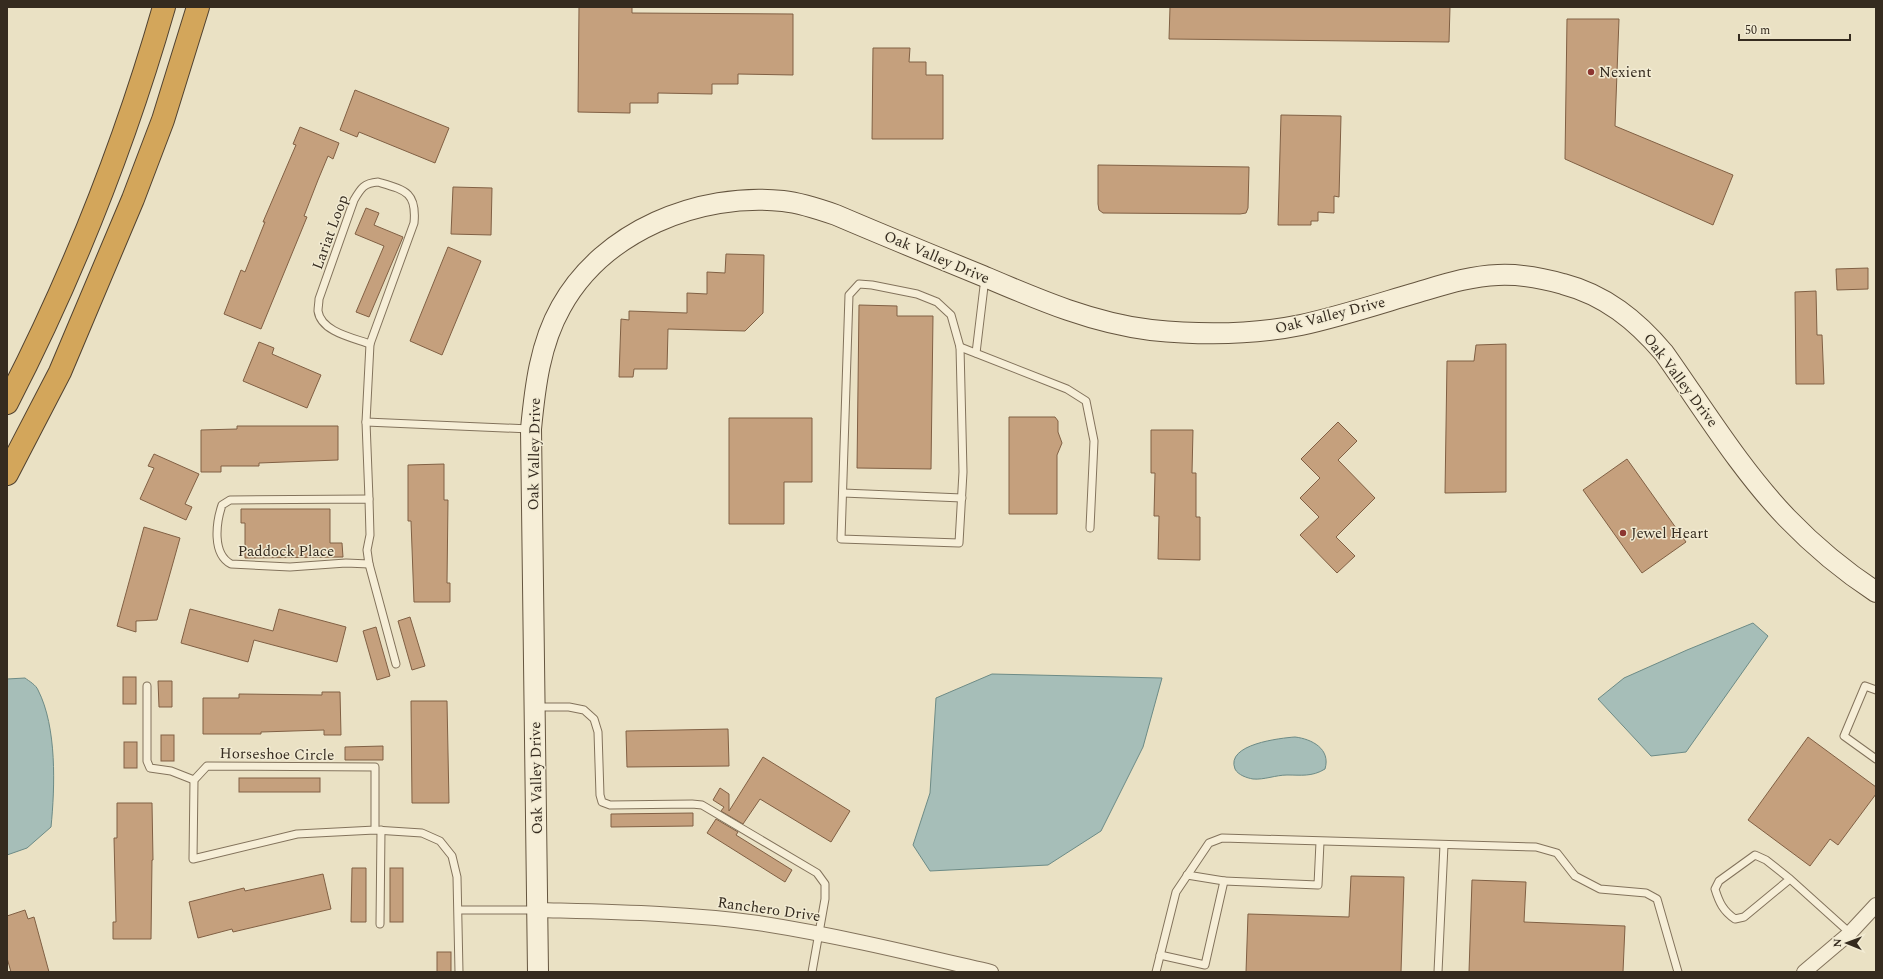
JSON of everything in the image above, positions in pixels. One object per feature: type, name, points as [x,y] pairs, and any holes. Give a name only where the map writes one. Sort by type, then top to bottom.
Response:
[{"type":"highway","points":[[7,403],[25,367],[84,236],[125,127],[164,7]]},
{"type":"highway","points":[[7,474],[60,372],[133,199],[163,120],[198,7]]},
{"type":"street","name":"Oak Valley Drive","points":[[538,972],[531,429],[536,380],[546,341],[561,307],[583,275],[611,249],[645,227],[675,214],[725,202],[750,200],[784,201],[808,206],[836,215],[1037,299],[1090,317],[1150,330],[1194,332],[1271,331],[1303,325],[1454,282],[1497,274],[1521,275],[1546,279],[1574,287],[1619,309],[1648,334],[1664,353],[1757,483],[1787,518],[1847,572],[1876,592]]},
{"type":"street","points":[[1804,972],[1850,933],[1876,905]]},
{"type":"street","name":"Ranchero Drive","points":[[538,910],[706,917],[819,933],[991,972]]},
{"type":"lane","name":"Lariat Loop","points":[[366,422],[370,344],[414,223],[415,210],[413,200],[405,192],[395,187],[378,182],[368,183],[361,189],[354,200],[319,299],[318,312],[323,322],[334,331],[370,344]]},
{"type":"lane","points":[[976,353],[986,278]]},
{"type":"lane","points":[[859,284],[872,285],[917,294],[937,302],[951,315],[960,347],[963,472],[959,543],[841,539],[843,493],[849,295],[859,284]]},
{"type":"lane","points":[[960,347],[1066,389],[1086,401],[1094,441],[1090,528]]},
{"type":"lane","points":[[396,664],[369,564],[367,550],[370,535],[366,422],[531,429]]},
{"type":"lane","points":[[843,493],[962,498]]},
{"type":"lane","name":"Paddock Place","points":[[369,499],[230,500],[222,505],[218,516],[218,536],[219,550],[224,560],[232,564],[290,567],[346,563],[369,564]]},
{"type":"lane","points":[[147,686],[146,762],[150,768],[172,771],[194,780],[193,859],[297,834],[378,830],[422,833],[440,841],[452,856],[457,877],[459,910],[459,972]]},
{"type":"lane","points":[[1876,690],[1865,686],[1844,736],[1876,759]]},
{"type":"lane","points":[[534,707],[569,707],[584,710],[594,719],[598,732],[600,795],[602,802],[610,805],[702,805],[817,873],[824,884],[825,899],[812,972]]},
{"type":"lane","name":"Horseshoe Circle","points":[[194,780],[207,766],[375,768],[378,830]]},
{"type":"lane","points":[[378,830],[380,924]]},
{"type":"lane","points":[[1156,972],[1176,892],[1209,843],[1222,838],[1536,847],[1557,853],[1575,876],[1600,889],[1646,893],[1657,899],[1678,972]]},
{"type":"lane","points":[[1187,876],[1224,881],[1318,884],[1320,842]]},
{"type":"lane","points":[[1438,972],[1444,845]]},
{"type":"lane","points":[[1790,879],[1744,917],[1735,919],[1725,913],[1715,889],[1719,881],[1755,855],[1766,860],[1790,879],[1850,933]]},
{"type":"lane","points":[[1160,955],[1205,964],[1224,881]]},
{"type":"lane","points":[[459,910],[538,910]]},
{"type":"water","points":[[1753,623],[1768,636],[1686,752],[1651,756],[1598,699],[1624,678]]},
{"type":"water","points":[[992,674],[1162,678],[1143,747],[1101,831],[1048,865],[930,871],[913,845],[930,793],[936,698]]},
{"type":"water","points":[[25,678],[37,688],[49,721],[52,739],[54,776],[51,827],[27,848],[7,855],[7,679]]},
{"type":"water","points":[[1295,737],[1308,740],[1319,746],[1325,756],[1325,769],[1311,774],[1283,775],[1251,779],[1238,773],[1235,769],[1234,760],[1238,754],[1246,748],[1267,741]]},
{"type":"building","points":[[579,7],[632,7],[632,13],[793,14],[793,75],[738,74],[738,84],[712,84],[712,94],[658,93],[658,103],[630,103],[630,113],[578,112]]},
{"type":"building","points":[[1170,7],[1450,7],[1449,42],[1169,39]]},
{"type":"building","name":"Nexient","points":[[1567,19],[1619,19],[1615,126],[1733,175],[1713,225],[1565,159]]},
{"type":"building","points":[[873,48],[910,48],[909,62],[926,62],[926,75],[943,75],[943,139],[872,139]]},
{"type":"building","points":[[355,90],[449,128],[435,163],[359,132],[357,137],[340,130]]},
{"type":"building","points":[[1281,115],[1341,116],[1339,197],[1334,196],[1334,213],[1318,212],[1318,221],[1311,221],[1311,225],[1278,225]]},
{"type":"building","points":[[300,127],[339,143],[333,159],[328,156],[304,216],[307,217],[261,329],[224,314],[241,270],[245,272],[265,222],[263,222],[296,145],[293,144]]},
{"type":"building","points":[[1098,165],[1249,167],[1248,208],[1246,213],[1240,214],[1103,213],[1099,210],[1098,204]]},
{"type":"building","points":[[453,187],[492,188],[491,235],[451,234]]},
{"type":"building","points":[[366,208],[379,213],[374,225],[403,237],[369,317],[356,312],[384,246],[355,234]]},
{"type":"building","points":[[448,247],[481,261],[442,355],[410,341]]},
{"type":"building","points":[[726,254],[764,255],[763,313],[745,331],[668,329],[667,369],[634,369],[633,377],[619,377],[621,319],[629,320],[629,311],[687,313],[687,293],[707,294],[707,272],[725,273]]},
{"type":"building","points":[[1868,268],[1868,289],[1837,290],[1836,269]]},
{"type":"building","points":[[1816,291],[1817,335],[1822,335],[1824,384],[1796,384],[1795,292]]},
{"type":"building","points":[[859,305],[897,306],[897,316],[933,316],[931,469],[857,468]]},
{"type":"building","points":[[259,342],[274,348],[272,354],[321,375],[307,408],[243,381]]},
{"type":"building","points":[[1506,344],[1506,492],[1445,493],[1447,361],[1474,361],[1476,345]]},
{"type":"building","points":[[1009,417],[1055,417],[1058,421],[1058,432],[1062,443],[1057,455],[1057,514],[1009,514]]},
{"type":"building","points":[[729,418],[812,418],[812,482],[784,482],[784,524],[729,524]]},
{"type":"building","points":[[1338,422],[1357,441],[1338,460],[1375,498],[1336,537],[1355,556],[1337,573],[1300,535],[1319,517],[1300,498],[1320,478],[1301,459]]},
{"type":"building","points":[[237,426],[338,426],[338,460],[259,463],[259,466],[221,466],[221,472],[201,472],[201,430],[237,429]]},
{"type":"building","points":[[1151,430],[1193,430],[1192,473],[1196,473],[1196,517],[1200,517],[1200,560],[1158,559],[1159,516],[1154,516],[1155,473],[1151,473]]},
{"type":"building","points":[[154,454],[199,474],[185,504],[192,507],[186,520],[140,499],[154,468],[148,466]]},
{"type":"building","points":[[1627,459],[1686,542],[1642,573],[1583,490]]},
{"type":"building","points":[[444,464],[444,500],[448,500],[447,583],[450,583],[450,602],[414,602],[411,521],[408,521],[408,465]]},
{"type":"building","points":[[241,509],[330,509],[330,543],[342,543],[343,557],[245,558],[245,523],[241,523]]},
{"type":"building","points":[[144,527],[180,538],[157,620],[136,621],[136,632],[117,626]]},
{"type":"building","points":[[190,609],[273,631],[279,609],[346,627],[337,662],[254,640],[248,662],[181,643]]},
{"type":"building","points":[[410,617],[425,666],[412,670],[398,621]]},
{"type":"building","points":[[376,627],[390,676],[377,680],[363,631]]},
{"type":"building","points":[[123,677],[136,677],[136,704],[123,704]]},
{"type":"building","points":[[158,681],[172,681],[172,707],[159,707]]},
{"type":"building","points":[[322,692],[340,692],[341,735],[324,735],[324,730],[261,732],[261,734],[203,734],[203,698],[239,698],[239,694],[322,695]]},
{"type":"building","points":[[411,701],[447,701],[449,803],[412,803]]},
{"type":"building","points":[[728,729],[729,766],[627,767],[626,731]]},
{"type":"building","points":[[161,735],[174,735],[174,761],[161,761]]},
{"type":"building","points":[[1808,737],[1876,787],[1876,794],[1838,845],[1830,839],[1810,866],[1748,820]]},
{"type":"building","points":[[124,742],[137,742],[137,768],[124,768]]},
{"type":"building","points":[[383,746],[383,760],[345,760],[345,747]]},
{"type":"building","points":[[763,757],[850,811],[831,842],[760,799],[743,824],[721,811],[724,807],[713,800],[720,788],[729,794],[729,811]]},
{"type":"building","points":[[239,778],[320,778],[320,792],[239,792]]},
{"type":"building","points":[[117,803],[152,803],[153,860],[151,939],[113,939],[113,922],[116,922],[114,838],[117,838]]},
{"type":"building","points":[[693,813],[693,826],[611,827],[611,814]]},
{"type":"building","points":[[716,819],[738,832],[736,835],[792,870],[785,882],[707,833]]},
{"type":"building","points":[[352,868],[366,868],[366,922],[351,922]]},
{"type":"building","points":[[390,868],[403,868],[403,922],[390,922]]},
{"type":"building","points":[[323,874],[331,909],[233,932],[232,929],[198,938],[189,902],[244,888],[245,891]]},
{"type":"building","points":[[1351,876],[1404,877],[1401,972],[1246,972],[1248,914],[1349,917]]},
{"type":"building","points":[[1472,880],[1526,882],[1524,922],[1625,926],[1623,972],[1469,972]]},
{"type":"building","points":[[25,910],[28,919],[34,917],[49,972],[11,972],[7,958],[7,916]]},
{"type":"building","points":[[437,952],[451,952],[451,972],[437,972]]},
{"type":"place","name":"Nexient","points":[[1591,72]]},
{"type":"place","name":"Jewel Heart","points":[[1623,533]]}]
